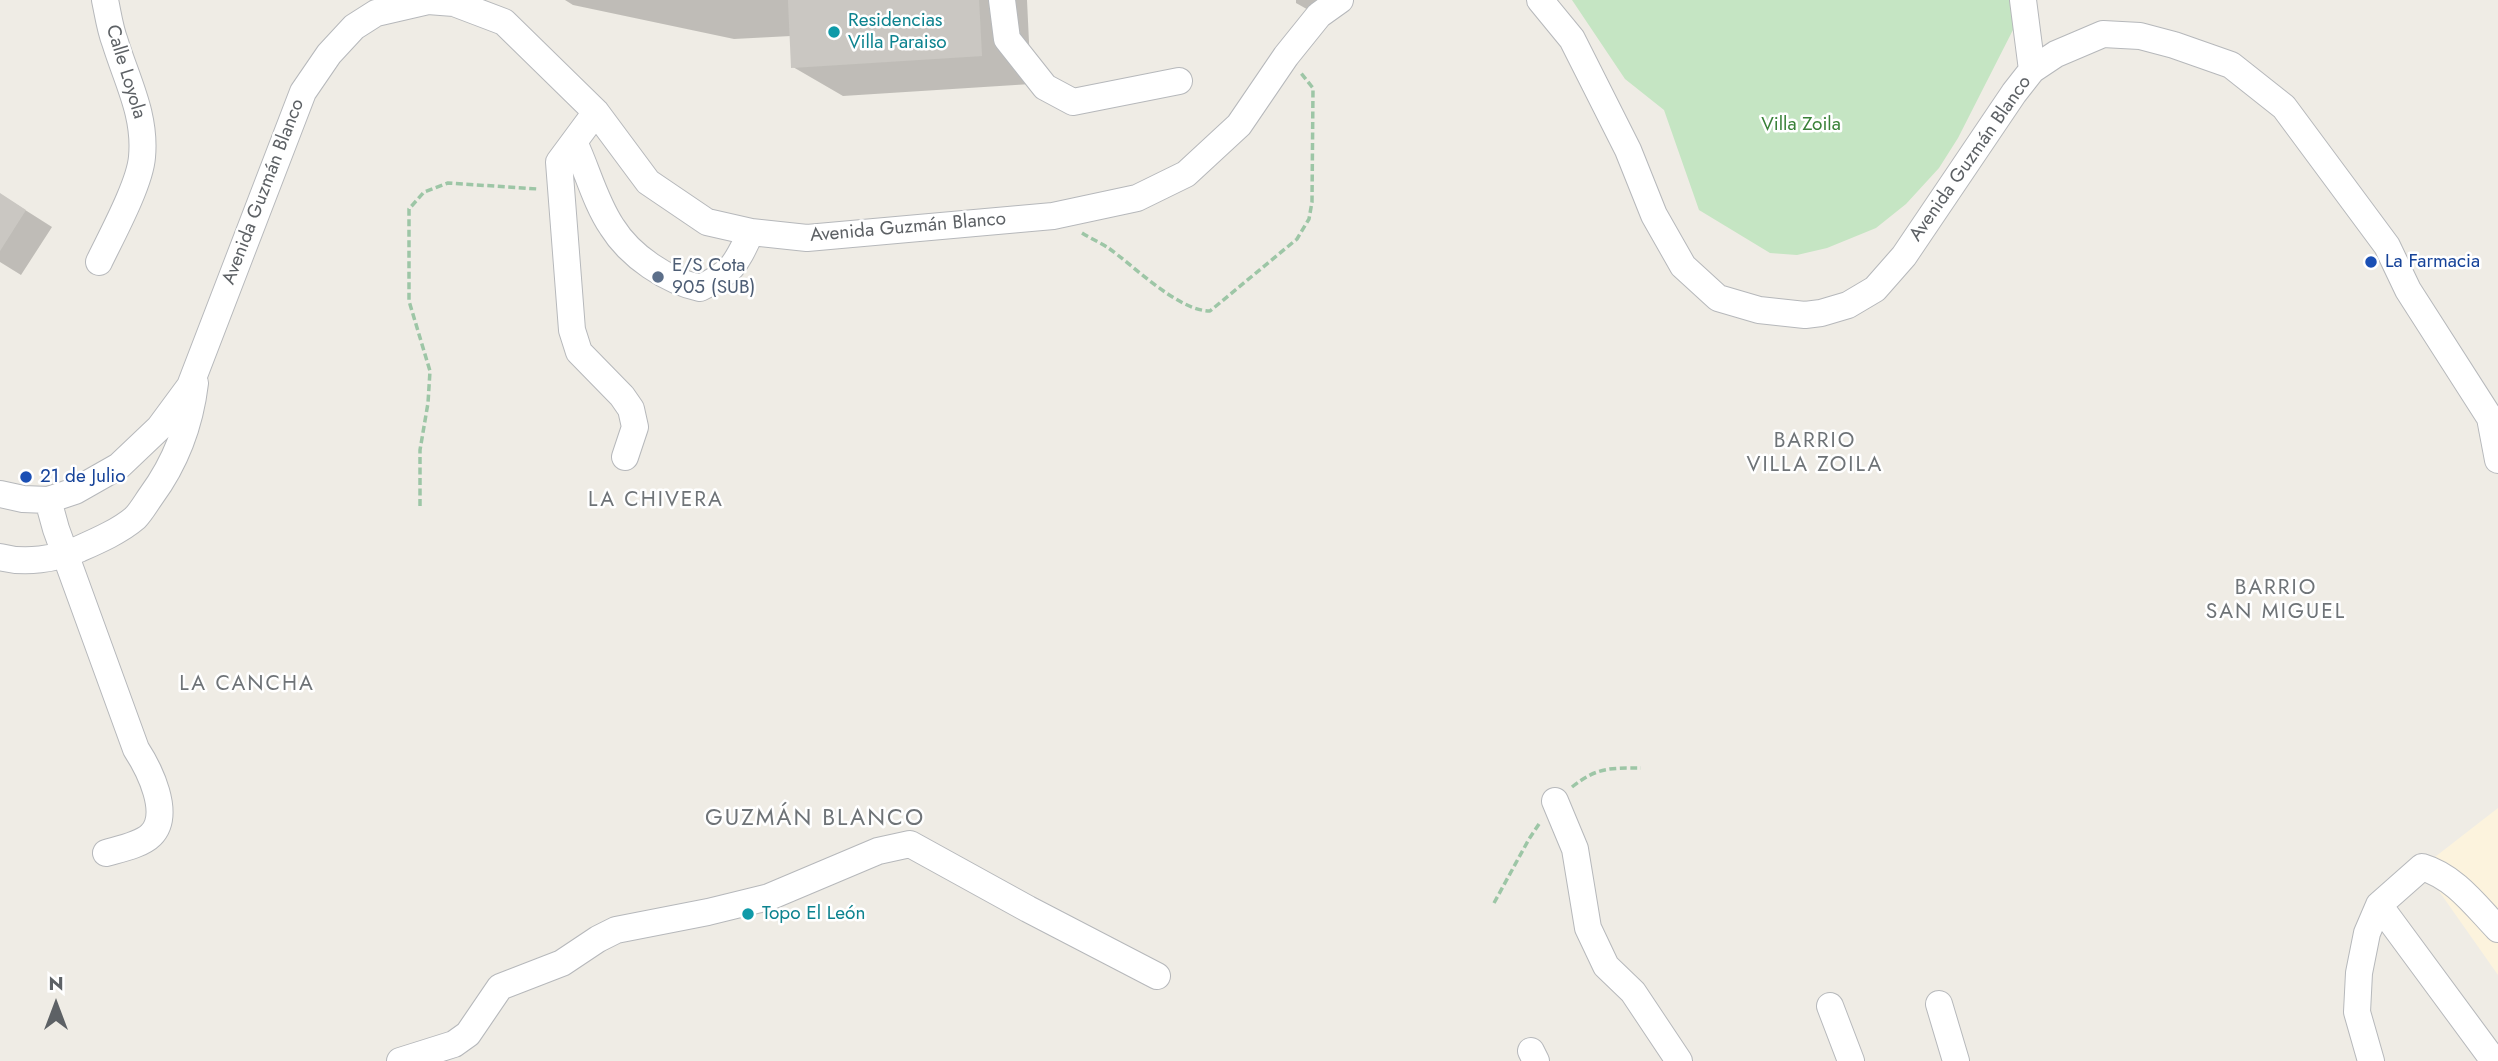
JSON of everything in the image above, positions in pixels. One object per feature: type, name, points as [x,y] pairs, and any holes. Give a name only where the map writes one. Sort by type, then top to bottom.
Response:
[{"type":"street","name":"Calle Loyola","points":[[99,262],[136,181],[142,159],[142,120],[115,43],[105,0]]},
{"type":"street","points":[[1002,0],[1007,39],[1045,87],[1073,102],[1179,80]]},
{"type":"street","name":"Avenida Guzmán Blanco","points":[[0,494],[23,499],[48,500],[75,491],[119,467],[159,428],[190,386],[303,92],[329,54],[354,27],[376,13],[428,1],[454,3],[504,22],[596,112],[648,182],[707,222],[751,232],[807,238],[1053,216],[1137,198],[1186,174],[1239,125],[1286,56],[1319,15],[1340,0]]},
{"type":"street","name":"Avenida Guzmán Blanco","points":[[1540,0],[1572,38],[1628,150],[1654,215],[1683,265],[1718,298],[1759,310],[1821,313],[1848,305],[1875,289],[1904,256],[2014,93],[2032,70],[2056,54],[2103,34],[2140,36],[2231,65],[2284,107],[2387,246],[2408,290],[2490,418],[2498,460]]},
{"type":"street","points":[[2023,0],[2032,70]]},
{"type":"street","points":[[596,112],[559,162],[572,330],[579,352],[622,396],[631,410],[635,427],[625,457]]},
{"type":"street","points":[[574,142],[611,226],[644,260],[673,279],[700,288],[727,274],[737,263],[751,232]]},
{"type":"street","name":"Avenida Guzmán Blanco","points":[[0,557],[50,559],[66,555],[93,543],[136,517],[166,477],[185,434],[198,364]]},
{"type":"street","points":[[48,500],[136,749],[150,770],[161,813],[152,834],[136,844],[106,853]]},
{"type":"street","points":[[1555,801],[1575,849],[1588,928],[1606,966],[1633,992],[1672,1056]]},
{"type":"street","points":[[400,1061],[454,1044],[468,1034],[500,987],[562,963],[616,930],[769,897],[878,851],[910,844],[1157,976]]},
{"type":"street","points":[[2371,1061],[2357,1012],[2359,973],[2367,933],[2379,905],[2422,867],[2440,872],[2498,929]]},
{"type":"street","points":[[2379,905],[2494,1061]]},
{"type":"street","points":[[1939,1004],[1956,1061]]},
{"type":"street","points":[[1830,1006],[1851,1061]]},
{"type":"path","points":[[1053,216],[1107,247],[1161,289],[1200,311],[1210,311],[1297,239],[1309,219],[1312,202],[1313,88],[1286,56]]},
{"type":"path","points":[[420,506],[420,450],[430,371],[409,301],[409,209],[424,192],[448,183],[562,190]]},
{"type":"shaded area","points":[[2498,808],[2498,975],[2422,867]]},
{"type":"green space","name":"Villa Zoila","points":[[1572,0],[2017,0],[2017,22],[1958,138],[1939,168],[1906,204],[1876,228],[1827,248],[1797,255],[1770,253],[1699,210],[1664,110],[1625,79]]},
{"type":"building","points":[[788,0],[979,0],[982,56],[791,68]]},
{"type":"building","points":[[0,193],[26,210],[0,251]]},
{"type":"place","name":"Residencias Villa Paraiso","points":[[834,32]]},
{"type":"place","name":"La Farmacia","points":[[2371,262]]},
{"type":"place","name":"E/S Cota 905 (SUB)","points":[[658,277]]},
{"type":"place","name":"21 de Julio","points":[[26,477]]},
{"type":"place","name":"Topo El León","points":[[748,914]]},
{"type":"district","name":"BARRIO VILLA ZOILA","points":[[1815,454]]},
{"type":"district","name":"LA CHIVERA","points":[[656,501]]},
{"type":"district","name":"BARRIO SAN MIGUEL","points":[[2276,601]]},
{"type":"district","name":"LA CANCHA","points":[[247,685]]},
{"type":"district","name":"GUZMÁN BLANCO","points":[[815,819]]}]
